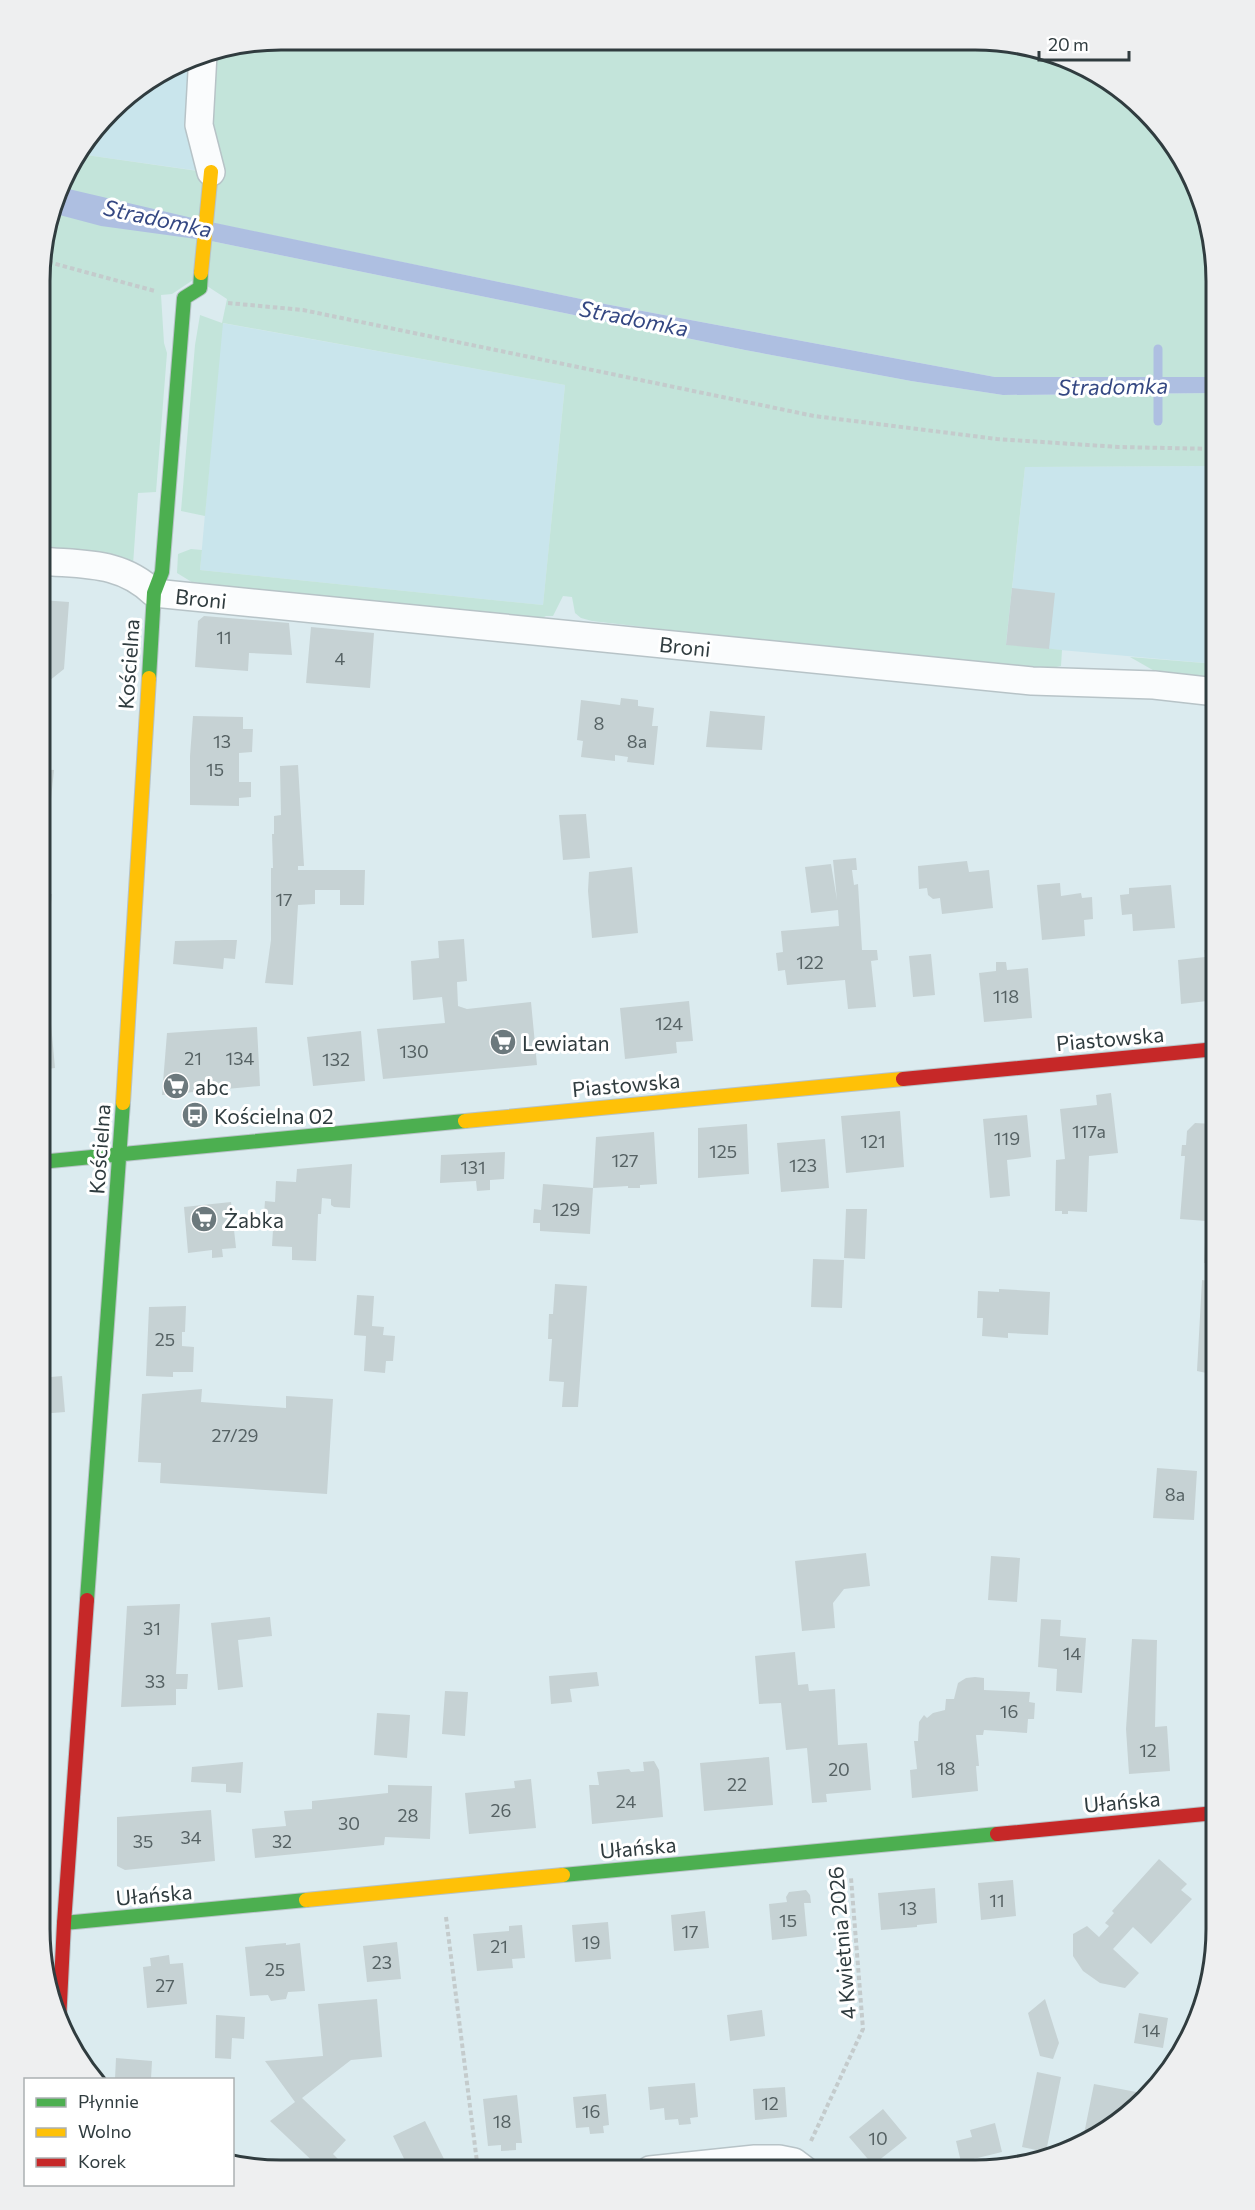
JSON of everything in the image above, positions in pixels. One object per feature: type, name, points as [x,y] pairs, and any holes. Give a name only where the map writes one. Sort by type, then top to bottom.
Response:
[{"type":"street","points":[[184,298],[200,288],[211,172],[199,125],[202,63]]},
{"type":"street","name":"Kościelna","points":[[60,1999],[119,1153],[154,593],[162,572],[184,298]]},
{"type":"street","points":[[50,562],[110,568],[127,573],[154,593]]},
{"type":"street","name":"Broni","points":[[154,593],[1032,681],[1154,686],[1206,691]]},
{"type":"street","name":"Piastowska","points":[[50,1161],[1206,1050]]},
{"type":"street","name":"Ułańska","points":[[64,1923],[1206,1814]]},
{"type":"street","points":[[745,2160],[782,2160]]},
{"type":"path","points":[[50,262],[184,298],[303,310],[720,398],[824,417],[997,440],[1118,447],[1206,449]]},
{"type":"path","name":"4 Kwietnia 2026","points":[[806,2160],[863,2029],[848,1848]]},
{"type":"path","points":[[442,1887],[477,2160]]},
{"type":"shaded area","points":[[189,68],[187,101],[207,172],[86,155],[107,128],[128,107],[152,88]]},
{"type":"shaded area","points":[[222,323],[565,385],[543,605],[200,570]]},
{"type":"shaded area","points":[[1206,466],[1206,663],[1006,645],[1025,467]]},
{"type":"green space","points":[[989,50],[1034,57],[1077,73],[1115,97],[1138,117],[1158,140],[1182,178],[1198,221],[1204,251],[1206,377],[995,377],[605,304],[213,223],[204,129],[209,61],[251,51]]},
{"type":"green space","points":[[86,155],[205,172],[196,278],[172,294],[161,295],[164,343],[167,353],[156,492],[138,493],[133,565],[50,553],[51,251],[57,221],[67,192]]},
{"type":"green space","points":[[211,241],[745,350],[911,381],[1003,395],[1206,393],[1206,466],[1025,467],[1006,644],[1062,650],[1061,666],[1033,672],[592,621],[581,618],[575,613],[572,597],[563,596],[553,616],[546,616],[531,624],[195,584],[177,573],[178,554],[191,549],[202,550],[200,570],[543,605],[565,385],[223,323],[205,516],[181,511],[195,345],[200,315],[222,323],[227,299],[207,286]]},
{"type":"green space","points":[[1130,657],[1206,663],[1206,681],[1165,677]]},
{"type":"water","points":[[68,189],[201,220],[605,304],[995,377],[1206,377],[1206,393],[1003,395],[911,381],[745,350],[211,241],[101,226],[59,215]]},
{"type":"building","points":[[1012,588],[1055,593],[1049,649],[1006,645]]},
{"type":"building","points":[[50,601],[69,602],[64,669],[50,680]]},
{"type":"building","points":[[204,616],[289,623],[292,655],[249,653],[248,671],[195,667],[198,621]]},
{"type":"building","points":[[311,627],[374,633],[370,688],[306,683]]},
{"type":"building","points":[[621,698],[638,700],[638,706],[654,708],[652,726],[658,726],[654,765],[627,762],[628,757],[615,755],[615,761],[581,757],[583,741],[577,740],[581,700],[620,705]]},
{"type":"building","points":[[710,711],[765,716],[762,750],[706,747]]},
{"type":"building","points":[[193,716],[243,717],[243,729],[253,729],[252,752],[239,753],[239,782],[251,782],[251,797],[239,798],[239,806],[190,805]]},
{"type":"building","points":[[298,765],[304,866],[298,866],[298,870],[365,870],[364,905],[340,905],[340,890],[315,890],[315,904],[298,905],[293,985],[265,983],[271,940],[272,834],[274,834],[274,816],[281,815],[280,766]]},
{"type":"building","points":[[50,770],[54,770],[50,799]]},
{"type":"building","points":[[586,814],[590,858],[563,860],[559,815]]},
{"type":"building","points":[[856,858],[857,870],[852,870],[854,885],[858,884],[862,950],[877,950],[878,960],[871,961],[876,1007],[848,1009],[845,980],[787,985],[785,970],[778,971],[776,953],[783,952],[781,931],[839,926],[838,910],[811,913],[805,867],[831,864],[837,900],[833,860]]},
{"type":"building","points":[[967,861],[969,872],[989,870],[993,908],[942,914],[940,898],[933,899],[928,895],[927,888],[919,889],[918,866]]},
{"type":"building","points":[[632,867],[638,933],[592,938],[588,891],[589,872]]},
{"type":"building","points":[[1060,883],[1061,896],[1081,893],[1082,898],[1092,897],[1093,919],[1084,920],[1085,936],[1042,940],[1037,885]]},
{"type":"building","points":[[1171,885],[1175,928],[1133,931],[1132,914],[1122,915],[1120,895],[1129,894],[1129,888]]},
{"type":"building","points":[[464,939],[467,981],[457,982],[458,1006],[467,1009],[531,1002],[537,1065],[383,1079],[377,1029],[445,1023],[442,997],[413,1000],[411,961],[439,958],[438,941]]},
{"type":"building","points":[[237,940],[235,959],[224,958],[223,969],[173,964],[175,941]]},
{"type":"building","points":[[1204,950],[1206,950],[1206,1001],[1181,1004],[1178,960],[1205,957]]},
{"type":"building","points":[[931,954],[935,995],[913,997],[909,956]]},
{"type":"building","points":[[996,962],[1006,962],[1007,970],[1028,968],[1032,1018],[984,1022],[979,973],[996,971]]},
{"type":"building","points":[[689,1001],[693,1041],[676,1042],[677,1053],[625,1059],[620,1008]]},
{"type":"building","points":[[50,1024],[55,1068],[50,1069]]},
{"type":"building","points":[[257,1027],[260,1086],[162,1095],[167,1033]]},
{"type":"building","points":[[361,1031],[365,1081],[313,1086],[307,1037]]},
{"type":"building","points":[[1111,1093],[1118,1153],[1089,1156],[1087,1212],[1068,1211],[1068,1214],[1062,1214],[1062,1211],[1055,1211],[1056,1160],[1065,1159],[1060,1109],[1097,1105],[1096,1095]]},
{"type":"building","points":[[900,1111],[904,1167],[846,1173],[841,1116]]},
{"type":"building","points":[[1027,1115],[1031,1157],[1007,1160],[1010,1196],[990,1198],[983,1119]]},
{"type":"building","points":[[1195,1123],[1206,1124],[1206,1221],[1180,1219],[1185,1156],[1181,1156],[1182,1145],[1186,1145],[1187,1131]]},
{"type":"building","points":[[747,1124],[749,1174],[698,1178],[698,1128]]},
{"type":"building","points":[[654,1132],[657,1184],[640,1185],[640,1188],[628,1188],[628,1186],[593,1188],[596,1137]]},
{"type":"building","points":[[825,1139],[829,1188],[781,1192],[777,1143]]},
{"type":"building","points":[[505,1152],[504,1179],[490,1180],[490,1190],[477,1191],[476,1181],[440,1183],[441,1155]]},
{"type":"building","points":[[352,1164],[350,1208],[334,1207],[331,1205],[331,1199],[322,1198],[321,1214],[318,1214],[316,1261],[292,1260],[292,1247],[272,1246],[274,1214],[264,1214],[265,1201],[275,1202],[276,1181],[296,1182],[297,1169]]},
{"type":"building","points":[[543,1184],[593,1188],[590,1234],[540,1231],[540,1223],[533,1223],[534,1209],[541,1210]]},
{"type":"building","points":[[231,1202],[236,1248],[222,1249],[223,1257],[212,1258],[212,1250],[188,1253],[184,1207]]},
{"type":"building","points":[[846,1209],[867,1209],[865,1259],[844,1258]]},
{"type":"building","points":[[1206,1221],[1206,1263],[1204,1263]]},
{"type":"building","points":[[813,1259],[844,1260],[842,1308],[811,1307]]},
{"type":"building","points":[[1202,1280],[1206,1281],[1206,1373],[1197,1371]]},
{"type":"building","points":[[555,1284],[587,1286],[578,1407],[562,1407],[564,1382],[549,1381],[552,1339],[548,1339],[549,1314],[553,1314]]},
{"type":"building","points":[[999,1289],[1050,1292],[1048,1335],[1008,1333],[1008,1338],[982,1336],[983,1318],[977,1318],[978,1291],[999,1292]]},
{"type":"building","points":[[357,1295],[374,1296],[372,1326],[384,1327],[383,1335],[395,1336],[393,1361],[386,1361],[385,1373],[364,1371],[366,1336],[354,1335]]},
{"type":"building","points":[[186,1306],[182,1346],[194,1347],[193,1372],[173,1372],[173,1377],[146,1376],[149,1307]]},
{"type":"building","points":[[62,1376],[65,1412],[50,1413],[50,1377]]},
{"type":"building","points":[[202,1389],[201,1402],[286,1408],[286,1396],[333,1399],[327,1494],[160,1483],[161,1463],[138,1462],[142,1394]]},
{"type":"building","points":[[1157,1468],[1197,1471],[1194,1520],[1153,1518]]},
{"type":"building","points":[[866,1553],[870,1586],[844,1589],[833,1603],[835,1628],[802,1631],[795,1561]]},
{"type":"building","points":[[991,1556],[1020,1558],[1017,1602],[988,1600]]},
{"type":"building","points":[[180,1604],[176,1674],[188,1674],[187,1689],[176,1689],[176,1705],[121,1707],[127,1606]]},
{"type":"building","points":[[270,1617],[272,1636],[238,1640],[243,1687],[218,1690],[211,1623]]},
{"type":"building","points":[[1041,1619],[1061,1620],[1060,1636],[1086,1638],[1082,1693],[1056,1691],[1057,1669],[1038,1667]]},
{"type":"building","points":[[1132,1639],[1157,1640],[1155,1727],[1167,1726],[1170,1771],[1129,1774],[1126,1729]]},
{"type":"building","points":[[795,1652],[798,1685],[808,1684],[809,1691],[835,1689],[838,1745],[867,1743],[871,1790],[826,1794],[827,1802],[812,1803],[807,1748],[786,1750],[781,1703],[759,1704],[755,1656]]},
{"type":"building","points":[[597,1672],[599,1686],[570,1689],[572,1702],[551,1704],[549,1676]]},
{"type":"building","points":[[966,1678],[984,1678],[984,1690],[1030,1692],[1029,1702],[1035,1703],[1034,1719],[1028,1719],[1027,1733],[984,1730],[983,1735],[976,1735],[979,1766],[976,1766],[978,1791],[912,1798],[910,1770],[917,1769],[914,1741],[918,1741],[919,1722],[924,1715],[927,1718],[933,1713],[945,1710],[946,1699],[954,1699],[958,1683]]},
{"type":"building","points":[[445,1691],[468,1692],[465,1736],[442,1734]]},
{"type":"building","points":[[377,1713],[410,1715],[407,1758],[374,1755]]},
{"type":"building","points":[[769,1757],[773,1805],[704,1811],[700,1763]]},
{"type":"building","points":[[654,1761],[659,1770],[663,1817],[592,1824],[589,1785],[599,1785],[597,1772],[629,1769],[631,1772],[644,1771],[643,1762]]},
{"type":"building","points":[[243,1762],[241,1793],[226,1792],[226,1784],[191,1782],[192,1767]]},
{"type":"building","points":[[531,1779],[536,1828],[469,1834],[465,1793],[515,1788],[514,1781]]},
{"type":"building","points":[[388,1785],[432,1786],[430,1839],[385,1837],[384,1845],[255,1858],[252,1829],[286,1826],[284,1811],[312,1809],[312,1801],[388,1793]]},
{"type":"building","points":[[211,1810],[215,1861],[125,1870],[117,1866],[117,1817]]},
{"type":"building","points":[[1159,1859],[1187,1884],[1181,1890],[1192,1899],[1151,1944],[1133,1927],[1113,1949],[1139,1973],[1125,1988],[1100,1983],[1083,1971],[1073,1956],[1073,1934],[1087,1926],[1099,1937],[1109,1926],[1105,1923],[1114,1913],[1112,1911]]},
{"type":"building","points":[[1013,1880],[1016,1916],[981,1920],[978,1883]]},
{"type":"building","points":[[935,1888],[937,1923],[881,1930],[878,1893]]},
{"type":"building","points":[[806,1890],[810,1895],[811,1903],[804,1903],[807,1936],[772,1940],[769,1904],[787,1902],[786,1897],[789,1892]]},
{"type":"building","points":[[705,1911],[709,1948],[674,1951],[671,1915]]},
{"type":"building","points":[[608,1922],[611,1959],[575,1962],[572,1925]]},
{"type":"building","points":[[522,1925],[525,1958],[512,1959],[513,1968],[477,1971],[473,1934],[509,1931],[509,1926]]},
{"type":"building","points":[[397,1942],[401,1979],[367,1982],[363,1946]]},
{"type":"building","points":[[286,1943],[286,1945],[300,1943],[305,1991],[288,1992],[286,1999],[271,2001],[268,1995],[250,1996],[245,1947]]},
{"type":"building","points":[[169,1955],[170,1964],[183,1963],[187,2004],[147,2008],[143,1967],[151,1966],[150,1958]]},
{"type":"building","points":[[377,1999],[382,2057],[351,2060],[302,2098],[346,2140],[333,2154],[339,2160],[311,2160],[270,2121],[295,2102],[265,2061],[323,2056],[318,2004]]},
{"type":"building","points":[[1045,1999],[1059,2043],[1053,2059],[1040,2056],[1028,2013]]},
{"type":"building","points":[[762,2010],[765,2036],[730,2041],[727,2015]]},
{"type":"building","points":[[1139,2013],[1168,2018],[1163,2048],[1134,2043]]},
{"type":"building","points":[[216,2015],[245,2017],[244,2039],[232,2038],[231,2059],[215,2058]]},
{"type":"building","points":[[116,2058],[152,2061],[151,2078],[115,2078]]},
{"type":"building","points":[[1037,2072],[1061,2077],[1047,2149],[1040,2151],[1022,2147]]},
{"type":"building","points":[[695,2083],[698,2117],[690,2118],[691,2124],[679,2125],[678,2119],[665,2120],[664,2108],[650,2110],[648,2087]]},
{"type":"building","points":[[1094,2084],[1139,2092],[1103,2122],[1084,2133]]},
{"type":"building","points":[[785,2087],[787,2117],[755,2120],[753,2089]]},
{"type":"building","points":[[606,2094],[609,2125],[603,2126],[604,2133],[590,2134],[589,2127],[576,2128],[573,2097]]},
{"type":"building","points":[[517,2095],[522,2143],[516,2143],[516,2150],[501,2151],[501,2145],[488,2146],[483,2099]]},
{"type":"building","points":[[883,2109],[907,2138],[879,2160],[869,2160],[849,2137]]},
{"type":"building","points":[[425,2121],[444,2159],[405,2160],[393,2136]]},
{"type":"building","points":[[995,2123],[1002,2152],[961,2160],[956,2141],[972,2137],[970,2130]]},
{"type":"waterway","name":"Stradomka","points":[[1158,349],[1158,421]]},
{"type":"traffic: fast","points":[[149,678],[154,593],[162,572],[184,298],[200,288],[201,273]]},
{"type":"traffic: fast","points":[[87,1600],[123,1103]]},
{"type":"traffic: fast","points":[[50,1161],[465,1121]]},
{"type":"traffic: fast","points":[[563,1875],[997,1834]]},
{"type":"traffic: fast","points":[[64,1923],[306,1900]]},
{"type":"traffic: slow","points":[[201,273],[211,172]]},
{"type":"traffic: slow","points":[[123,1103],[149,678]]},
{"type":"traffic: slow","points":[[465,1121],[903,1079]]},
{"type":"traffic: slow","points":[[306,1900],[563,1875]]},
{"type":"traffic: jam","points":[[903,1079],[1206,1050]]},
{"type":"traffic: jam","points":[[60,1999],[87,1600]]},
{"type":"traffic: jam","points":[[997,1834],[1206,1814]]},
{"type":"place","name":"Lewiatan","points":[[503,1042]]},
{"type":"place","name":"abc","points":[[176,1086]]},
{"type":"place","name":"Kościelna 02","points":[[195,1115]]},
{"type":"place","name":"Żabka","points":[[204,1219]]}]
